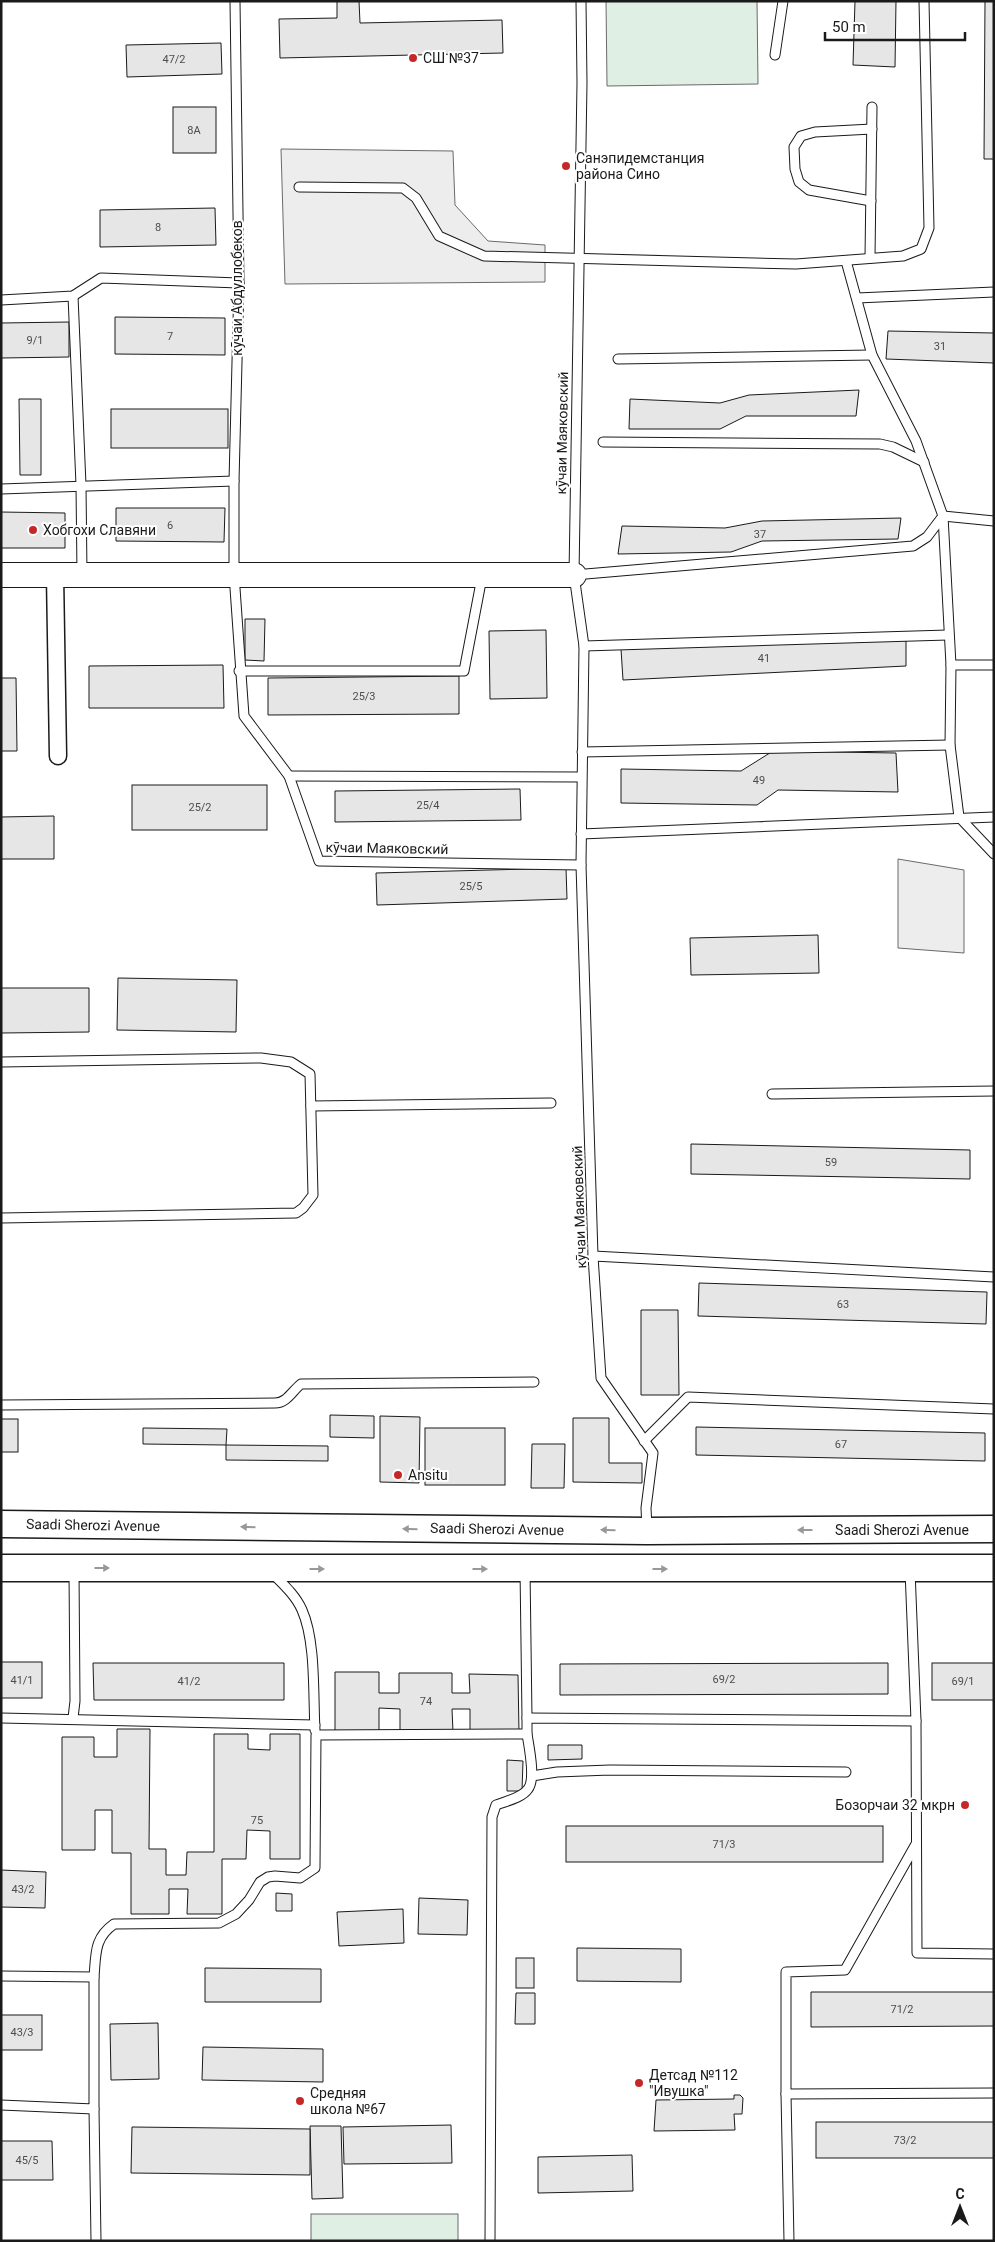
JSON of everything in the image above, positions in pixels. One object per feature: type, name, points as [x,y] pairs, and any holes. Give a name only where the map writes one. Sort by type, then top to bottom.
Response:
[{"type":"main road","name":"Saadi Sherozi Avenue","points":[[1,1524],[647,1531],[994,1529]]},
{"type":"main road","points":[[1,1568],[910,1569],[986,1571]]},
{"type":"street","points":[[1,575],[574,575]]},
{"type":"street","points":[[56,575],[58,756]]},
{"type":"lane","name":"кӯчаи Абдуллобеков","points":[[234,1],[238,282],[234,574]]},
{"type":"lane","name":"кӯчаи Маяковский","points":[[581,1],[582,83],[577,259],[578,323],[574,575],[584,646],[581,777],[582,865],[593,1256],[601,1378],[653,1453],[646,1508],[647,1531]]},
{"type":"lane","points":[[775,55],[783,1]]},
{"type":"lane","points":[[299,187],[403,188],[416,198],[439,236],[484,256],[796,264],[903,256],[922,249],[930,228],[924,1]]},
{"type":"lane","points":[[870,258],[872,107]]},
{"type":"lane","points":[[871,201],[809,190],[799,182],[795,169],[794,147],[801,136],[815,132],[872,129]]},
{"type":"lane","points":[[846,261],[872,355],[916,441],[943,516],[951,666],[950,745],[959,817],[994,854]]},
{"type":"lane","points":[[1,300],[72,296],[101,278],[238,282]]},
{"type":"lane","points":[[856,298],[994,292]]},
{"type":"lane","points":[[72,296],[81,486],[82,574]]},
{"type":"lane","points":[[618,359],[872,355]]},
{"type":"lane","points":[[603,442],[880,444],[893,447],[924,462]]},
{"type":"lane","points":[[1,489],[234,481]]},
{"type":"lane","points":[[574,575],[913,546],[927,537],[943,516]]},
{"type":"lane","points":[[943,516],[994,521]]},
{"type":"lane","name":"кӯчаи Маяковский","points":[[234,574],[244,716],[288,776],[319,861],[582,865]]},
{"type":"lane","points":[[240,671],[464,671],[483,574]]},
{"type":"lane","points":[[584,646],[948,635]]},
{"type":"lane","points":[[951,666],[994,665]]},
{"type":"lane","points":[[582,752],[950,745]]},
{"type":"lane","points":[[288,776],[581,777]]},
{"type":"lane","points":[[582,834],[994,817]]},
{"type":"lane","points":[[1,1062],[261,1058],[292,1062],[310,1074],[313,1195],[303,1208],[296,1213],[1,1218]]},
{"type":"lane","points":[[772,1094],[994,1091]]},
{"type":"lane","points":[[310,1106],[551,1103]]},
{"type":"lane","points":[[593,1256],[994,1277]]},
{"type":"lane","points":[[1,1405],[281,1403],[300,1384],[534,1382]]},
{"type":"lane","points":[[644,1441],[688,1397],[994,1410]]},
{"type":"lane","points":[[73,1718],[76,1701],[74,1568]]},
{"type":"lane","points":[[96,2241],[94,1977],[97,1944],[103,1932],[114,1924],[220,1923],[236,1914],[249,1900],[260,1882],[275,1876],[300,1878],[315,1868],[316,1730],[310,1640],[302,1610],[288,1589],[267,1568]]},
{"type":"lane","points":[[490,2241],[492,1818],[496,1805],[520,1796],[529,1789],[532,1776],[527,1734],[525,1569]]},
{"type":"lane","points":[[910,1569],[916,1720],[917,1953],[994,1954]]},
{"type":"lane","points":[[1,1718],[73,1718],[316,1730],[527,1734]]},
{"type":"lane","points":[[527,1718],[916,1720]]},
{"type":"lane","points":[[532,1776],[557,1772],[610,1770],[846,1772]]},
{"type":"lane","points":[[789,2241],[786,1972],[845,1970],[916,1844]]},
{"type":"lane","points":[[1,1976],[94,1977]]},
{"type":"lane","points":[[786,2094],[994,2093]]},
{"type":"lane","points":[[1,2105],[94,2109]]},
{"type":"green space","points":[[606,1],[757,1],[758,84],[607,86]]},
{"type":"green space","points":[[311,2214],[458,2214],[458,2241],[311,2241]]},
{"type":"shaded area","points":[[281,149],[453,151],[455,205],[488,241],[545,245],[545,282],[285,284]]},
{"type":"shaded area","points":[[898,859],[964,870],[964,953],[898,948]]},
{"type":"building","points":[[337,1],[359,1],[360,23],[502,20],[503,53],[280,58],[279,19],[337,18]]},
{"type":"building","points":[[855,1],[896,1],[895,67],[853,65]]},
{"type":"building","points":[[985,1],[994,1],[994,159],[984,159]]},
{"type":"building","points":[[221,43],[222,74],[127,77],[126,45]]},
{"type":"building","points":[[173,107],[216,107],[216,153],[173,153]]},
{"type":"building","points":[[215,208],[216,245],[100,247],[100,210]]},
{"type":"building","points":[[115,317],[225,318],[225,355],[115,354]]},
{"type":"building","points":[[69,322],[69,357],[1,358],[1,323]]},
{"type":"building","points":[[888,331],[994,333],[994,363],[886,359]]},
{"type":"building","points":[[859,390],[856,416],[746,416],[720,429],[629,429],[630,399],[720,403],[749,395]]},
{"type":"building","points":[[19,399],[41,399],[41,475],[20,475]]},
{"type":"building","points":[[111,409],[228,409],[228,448],[111,448]]},
{"type":"building","points":[[116,508],[225,508],[224,542],[116,541]]},
{"type":"building","name":"Хобгохи Славяни","points":[[1,512],[65,513],[65,548],[1,548]]},
{"type":"building","points":[[901,518],[898,539],[762,541],[731,552],[618,554],[622,526],[725,528],[762,521]]},
{"type":"building","points":[[245,619],[265,619],[264,661],[245,660]]},
{"type":"building","points":[[546,630],[547,698],[490,699],[489,631]]},
{"type":"building","points":[[906,640],[906,666],[623,680],[621,649]]},
{"type":"building","points":[[223,665],[224,708],[89,708],[89,666]]},
{"type":"building","points":[[459,676],[459,714],[268,715],[268,678]]},
{"type":"building","points":[[1,678],[16,678],[17,751],[1,751]]},
{"type":"building","points":[[773,751],[896,753],[898,792],[778,790],[757,805],[621,803],[621,769],[741,771]]},
{"type":"building","points":[[132,785],[267,785],[267,830],[132,830]]},
{"type":"building","points":[[520,789],[521,820],[335,822],[335,791]]},
{"type":"building","points":[[54,816],[54,859],[1,859],[1,817]]},
{"type":"building","points":[[566,868],[567,899],[377,905],[376,873]]},
{"type":"building","points":[[818,935],[819,973],[691,975],[690,938]]},
{"type":"building","points":[[118,978],[237,980],[236,1032],[117,1030]]},
{"type":"building","points":[[1,988],[89,988],[89,1032],[1,1033]]},
{"type":"building","points":[[691,1144],[970,1150],[970,1179],[691,1174]]},
{"type":"building","points":[[699,1283],[987,1292],[986,1324],[698,1316]]},
{"type":"building","points":[[641,1310],[678,1310],[679,1395],[641,1395]]},
{"type":"building","points":[[330,1415],[374,1416],[374,1438],[330,1437]]},
{"type":"building","points":[[380,1416],[420,1417],[419,1483],[380,1482]]},
{"type":"building","points":[[573,1418],[609,1418],[609,1463],[642,1463],[642,1483],[573,1482]]},
{"type":"building","points":[[1,1419],[18,1419],[18,1452],[1,1452]]},
{"type":"building","points":[[696,1427],[985,1433],[985,1461],[696,1455]]},
{"type":"building","points":[[143,1428],[227,1429],[226,1445],[143,1444]]},
{"type":"building","points":[[425,1428],[505,1428],[505,1485],[425,1485]]},
{"type":"building","points":[[532,1444],[565,1444],[564,1488],[531,1488]]},
{"type":"building","points":[[226,1445],[328,1446],[328,1461],[226,1460]]},
{"type":"building","points":[[1,1662],[42,1662],[42,1698],[1,1698]]},
{"type":"building","points":[[93,1663],[284,1663],[284,1700],[94,1700]]},
{"type":"building","points":[[888,1663],[888,1694],[560,1695],[560,1664]]},
{"type":"building","points":[[932,1663],[994,1663],[994,1700],[932,1700]]},
{"type":"building","points":[[335,1672],[379,1672],[379,1693],[399,1693],[399,1673],[452,1673],[452,1693],[470,1693],[469,1674],[518,1675],[519,1733],[470,1732],[470,1709],[452,1709],[453,1732],[400,1732],[400,1709],[379,1708],[379,1734],[335,1734]]},
{"type":"building","points":[[117,1729],[150,1729],[149,1849],[166,1849],[166,1875],[186,1875],[187,1852],[214,1852],[214,1734],[248,1734],[248,1749],[270,1750],[270,1734],[300,1734],[300,1859],[270,1859],[270,1831],[247,1830],[246,1859],[222,1859],[222,1914],[187,1914],[188,1889],[169,1889],[169,1914],[131,1914],[131,1853],[112,1853],[112,1810],[95,1810],[95,1850],[62,1850],[62,1737],[94,1737],[94,1757],[117,1757]]},
{"type":"building","points":[[548,1745],[582,1745],[582,1759],[548,1760]]},
{"type":"building","points":[[507,1760],[523,1761],[522,1791],[507,1791]]},
{"type":"building","points":[[566,1826],[883,1826],[883,1862],[566,1862]]},
{"type":"building","points":[[1,1870],[46,1872],[45,1908],[1,1907]]},
{"type":"building","points":[[276,1893],[292,1894],[292,1911],[276,1911]]},
{"type":"building","points":[[419,1898],[468,1900],[467,1935],[418,1934]]},
{"type":"building","points":[[403,1909],[404,1943],[339,1946],[337,1912]]},
{"type":"building","points":[[577,1948],[681,1949],[681,1982],[577,1981]]},
{"type":"building","points":[[516,1958],[534,1958],[534,1988],[516,1988]]},
{"type":"building","points":[[205,1968],[321,1969],[321,2002],[205,2002]]},
{"type":"building","points":[[811,1992],[994,1992],[994,2026],[811,2027]]},
{"type":"building","points":[[516,1993],[535,1993],[535,2024],[515,2024]]},
{"type":"building","points":[[1,2015],[42,2015],[42,2050],[1,2050]]},
{"type":"building","points":[[158,2023],[159,2079],[111,2080],[110,2024]]},
{"type":"building","points":[[203,2047],[323,2049],[323,2082],[202,2080]]},
{"type":"building","points":[[734,2095],[740,2095],[743,2098],[742,2114],[734,2114],[735,2130],[654,2131],[656,2100],[734,2099]]},
{"type":"building","points":[[816,2122],[994,2122],[994,2158],[816,2158]]},
{"type":"building","points":[[451,2125],[452,2163],[344,2164],[343,2127]]},
{"type":"building","points":[[310,2126],[341,2126],[343,2198],[312,2199]]},
{"type":"building","points":[[132,2127],[310,2129],[310,2175],[131,2173]]},
{"type":"building","points":[[1,2141],[52,2141],[53,2180],[1,2180]]},
{"type":"building","points":[[632,2155],[633,2191],[538,2193],[538,2157]]},
{"type":"place","name":"СШ №37","points":[[413,58]]},
{"type":"place","name":"Санэпидемстанция района Сино","points":[[566,166]]},
{"type":"place","name":"Хобгохи Славяни","points":[[33,530]]},
{"type":"place","name":"Ansitu","points":[[398,1475]]},
{"type":"place","name":"Бозорчаи 32 мкрн","points":[[965,1805]]},
{"type":"place","name":"Детсад №112 \"Ивушка\"","points":[[639,2083]]},
{"type":"place","name":"Средняя школа №67","points":[[300,2101]]}]
